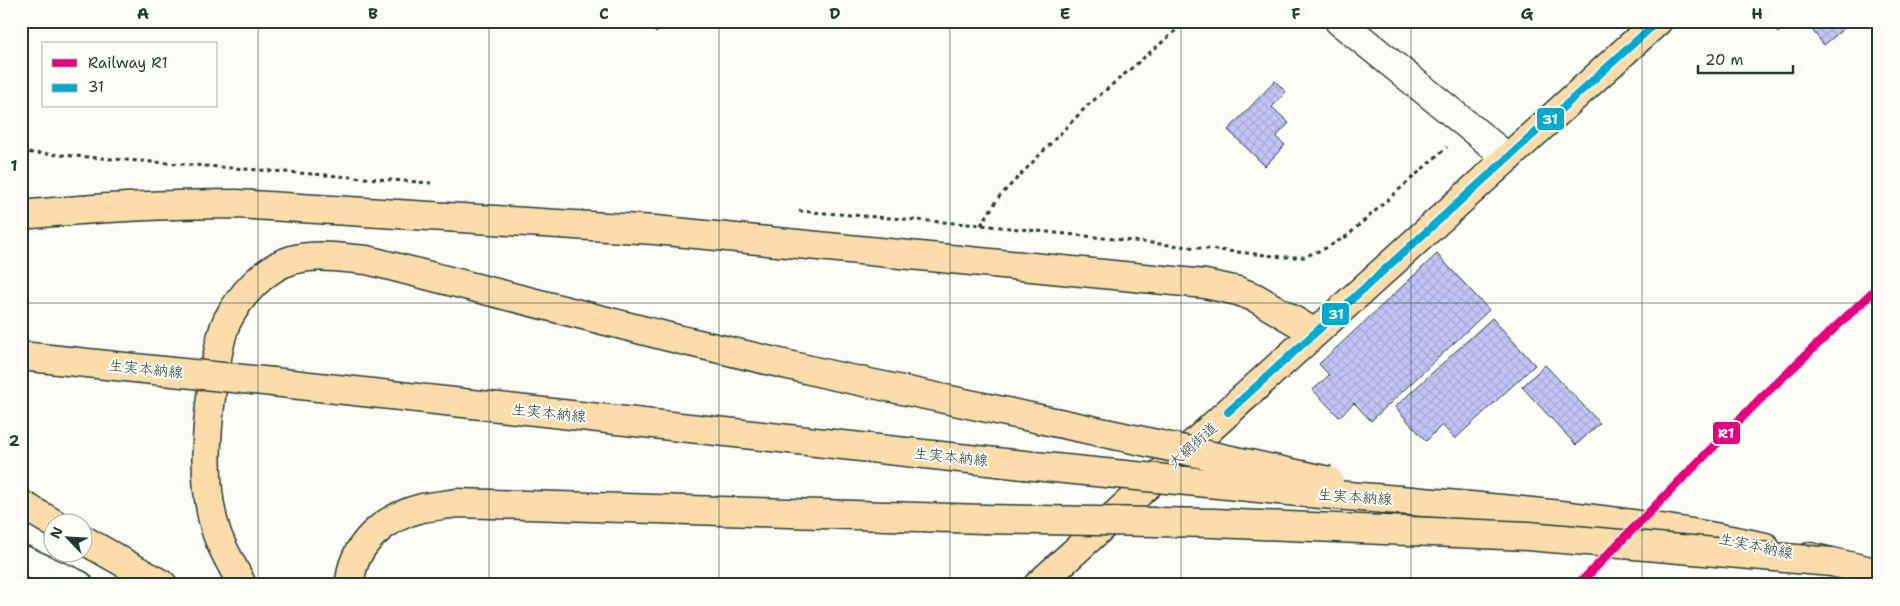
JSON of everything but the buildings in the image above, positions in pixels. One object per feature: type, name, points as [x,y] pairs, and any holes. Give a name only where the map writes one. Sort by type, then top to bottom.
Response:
[{"type":"main road","name":"大網街道","points":[[1038,585],[1658,21]]},
{"type":"main road","points":[[21,215],[92,208],[181,204],[237,204],[655,230],[1205,284],[1238,291],[1256,298],[1316,333]]},
{"type":"main road","points":[[242,585],[217,534],[208,492],[208,411],[220,345],[227,322],[242,297],[268,272],[291,260],[322,256],[367,260],[792,366],[1302,474],[1412,501]]},
{"type":"main road","name":"生実本納線","points":[[21,356],[1024,465],[1309,493],[1521,510],[1613,521],[1721,538],[1879,573]]},
{"type":"main road","points":[[350,585],[356,555],[374,532],[394,518],[421,508],[457,503],[984,519],[1214,523],[1528,536],[1832,562]]},
{"type":"main road","points":[[21,504],[42,516]]},
{"type":"main road","points":[[92,545],[163,585]]},
{"type":"street","points":[[1339,21],[1508,158]]},
{"type":"street","points":[[21,559],[79,585]]},
{"type":"path","points":[[981,225],[999,197],[1087,106],[1187,21]]},
{"type":"path","points":[[793,211],[981,225],[1284,257],[1304,257],[1326,248],[1347,236],[1470,127]]},
{"type":"path","points":[[21,152],[437,184]]},
{"type":"rail line","name":"R1","points":[[1578,585],[1767,392],[1879,286]]},
{"type":"transit line","name":"31","points":[[1228,412],[1658,21]]}]
